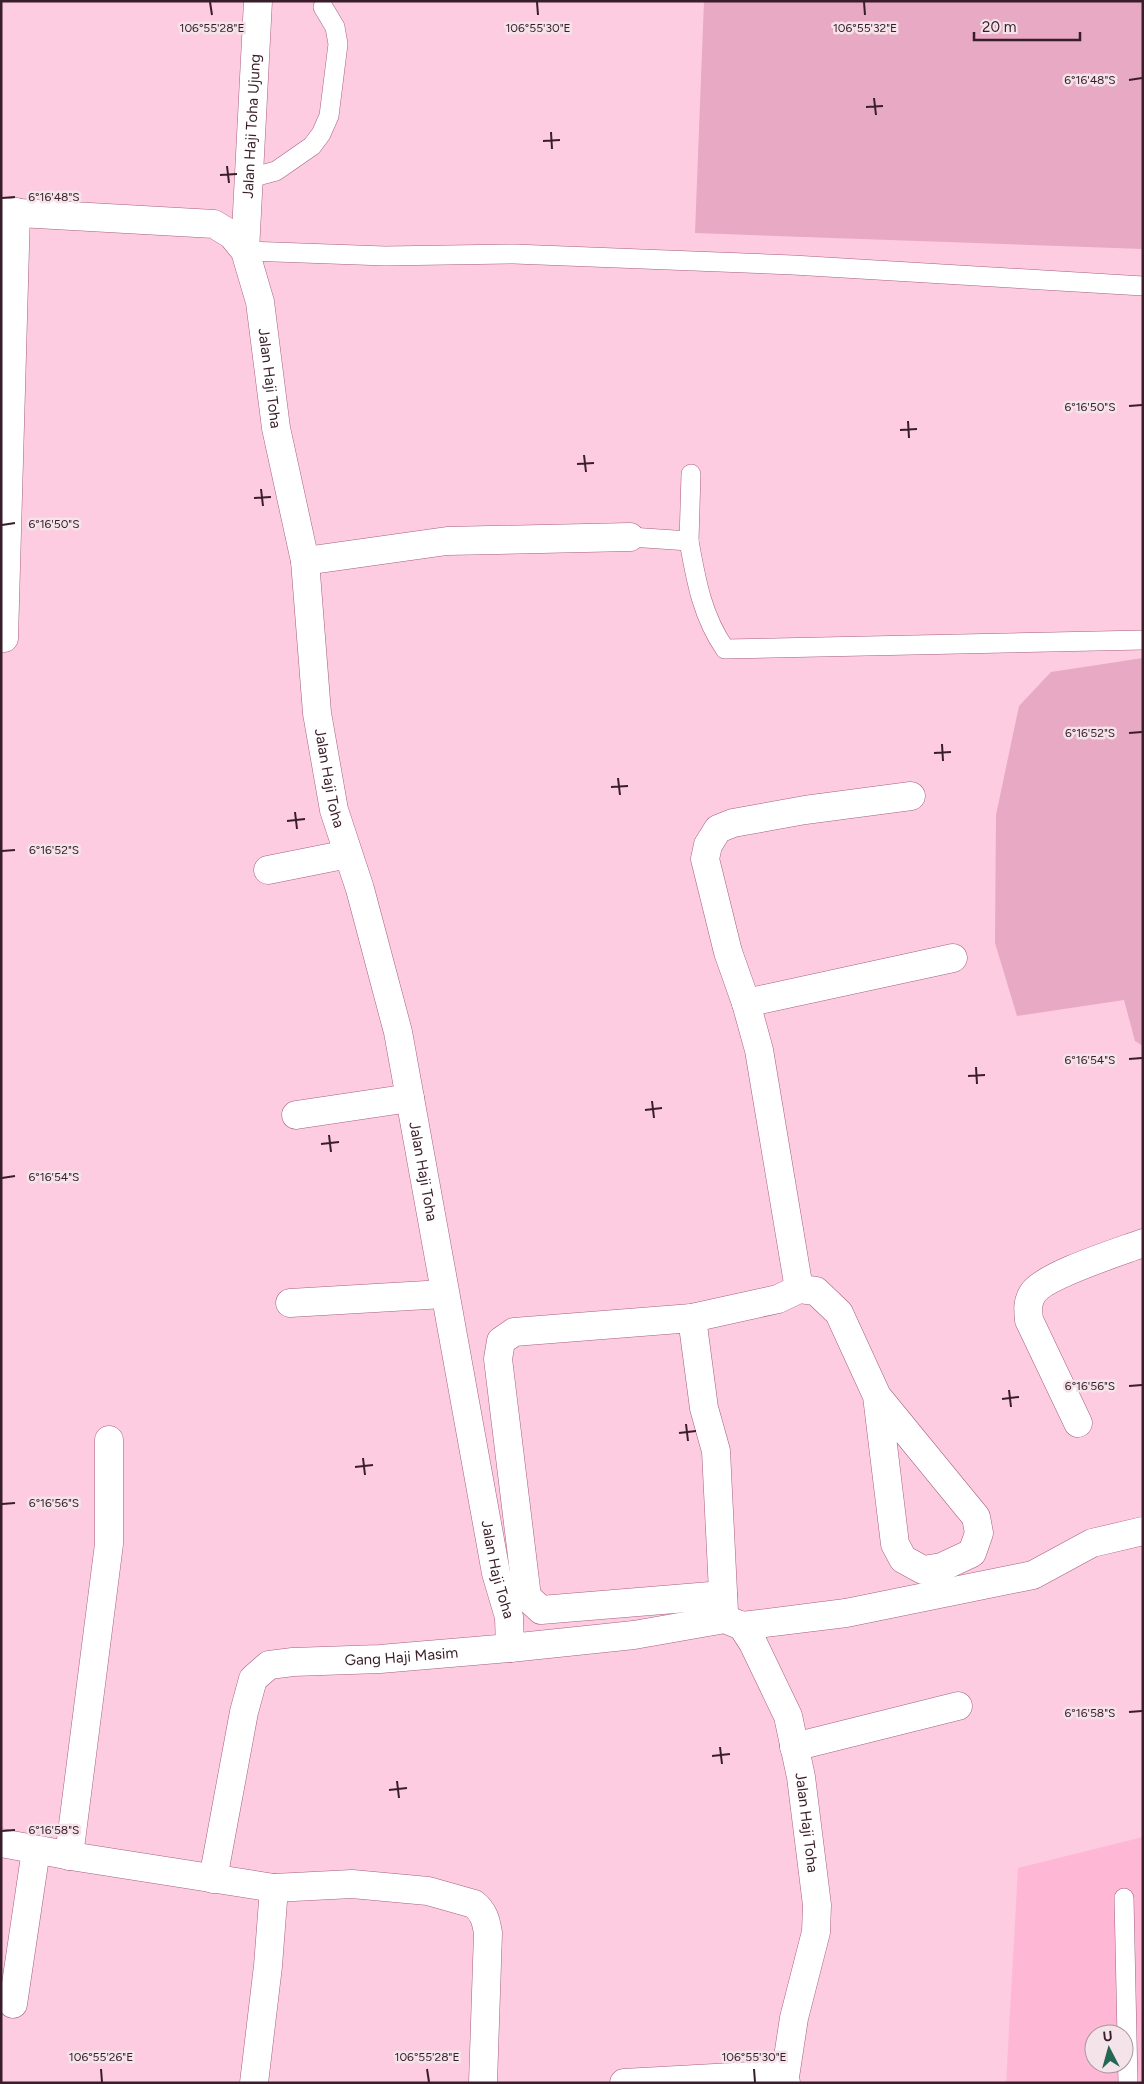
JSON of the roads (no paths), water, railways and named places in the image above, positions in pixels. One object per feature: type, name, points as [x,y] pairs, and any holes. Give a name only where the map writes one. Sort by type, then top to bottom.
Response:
[{"type":"street","name":"Jalan Haji Toha Ujung","points":[[246,251],[258,1]]},
{"type":"street","name":"Jalan Haji Toha","points":[[9,212],[214,224],[232,235],[246,251],[260,302],[276,428],[304,561],[317,713],[334,810],[398,1032],[496,1573],[509,1617],[510,1648]]},
{"type":"street","points":[[4,638],[9,212]]},
{"type":"street","points":[[304,561],[447,541],[630,537]]},
{"type":"street","points":[[799,1289],[759,1050],[728,952],[705,859],[708,845],[718,829],[733,823],[805,810],[911,796]]},
{"type":"street","points":[[268,870],[348,854]]},
{"type":"street","points":[[746,1004],[953,958]]},
{"type":"street","points":[[296,1115],[410,1098]]},
{"type":"street","points":[[1078,1424],[1030,1320],[1028,1305],[1033,1292],[1050,1279],[1143,1243]]},
{"type":"street","points":[[878,1396],[895,1544],[903,1560],[923,1570],[942,1567],[972,1553],[979,1533],[976,1517],[878,1396],[839,1314],[816,1291],[799,1289],[778,1299],[692,1318],[514,1332],[501,1341],[498,1359],[528,1597],[541,1610],[846,1613],[1033,1575],[1092,1542],[1143,1531]]},
{"type":"street","points":[[290,1303],[444,1294]]},
{"type":"street","points":[[692,1318],[704,1408],[716,1451],[730,1613]]},
{"type":"street","points":[[69,1856],[108,1544],[109,1440]]},
{"type":"street","name":"Jalan Haji Toha","points":[[730,1613],[753,1643],[788,1716],[800,1777],[818,1905],[816,1932],[794,2018],[786,2080]]},
{"type":"street","points":[[510,1648],[634,1635],[730,1613]]},
{"type":"street","name":"Gang Haji Masim","points":[[213,1879],[244,1712],[253,1679],[270,1665],[293,1662],[380,1659],[510,1648]]},
{"type":"street","points":[[794,1747],[958,1706]]},
{"type":"street","points":[[1,1843],[69,1856],[274,1888],[352,1884],[428,1891],[474,1904],[480,1909],[486,1920],[489,1943],[485,1980],[483,2083]]},
{"type":"street","points":[[13,2004],[36,1850]]},
{"type":"street","points":[[254,2083],[268,1966],[274,1888]]},
{"type":"street","points":[[624,2083],[770,2075],[786,2080]]},
{"type":"lane","points":[[250,178],[276,171],[312,146],[321,134],[329,116],[338,44],[335,27],[323,7]]},
{"type":"lane","points":[[246,251],[385,256],[514,254],[793,265],[1143,286]]},
{"type":"lane","points":[[691,474],[689,541],[697,588],[713,631],[726,649],[1143,640]]},
{"type":"lane","points":[[630,537],[689,541]]},
{"type":"lane","points":[[1124,1898],[1128,2083]]}]
